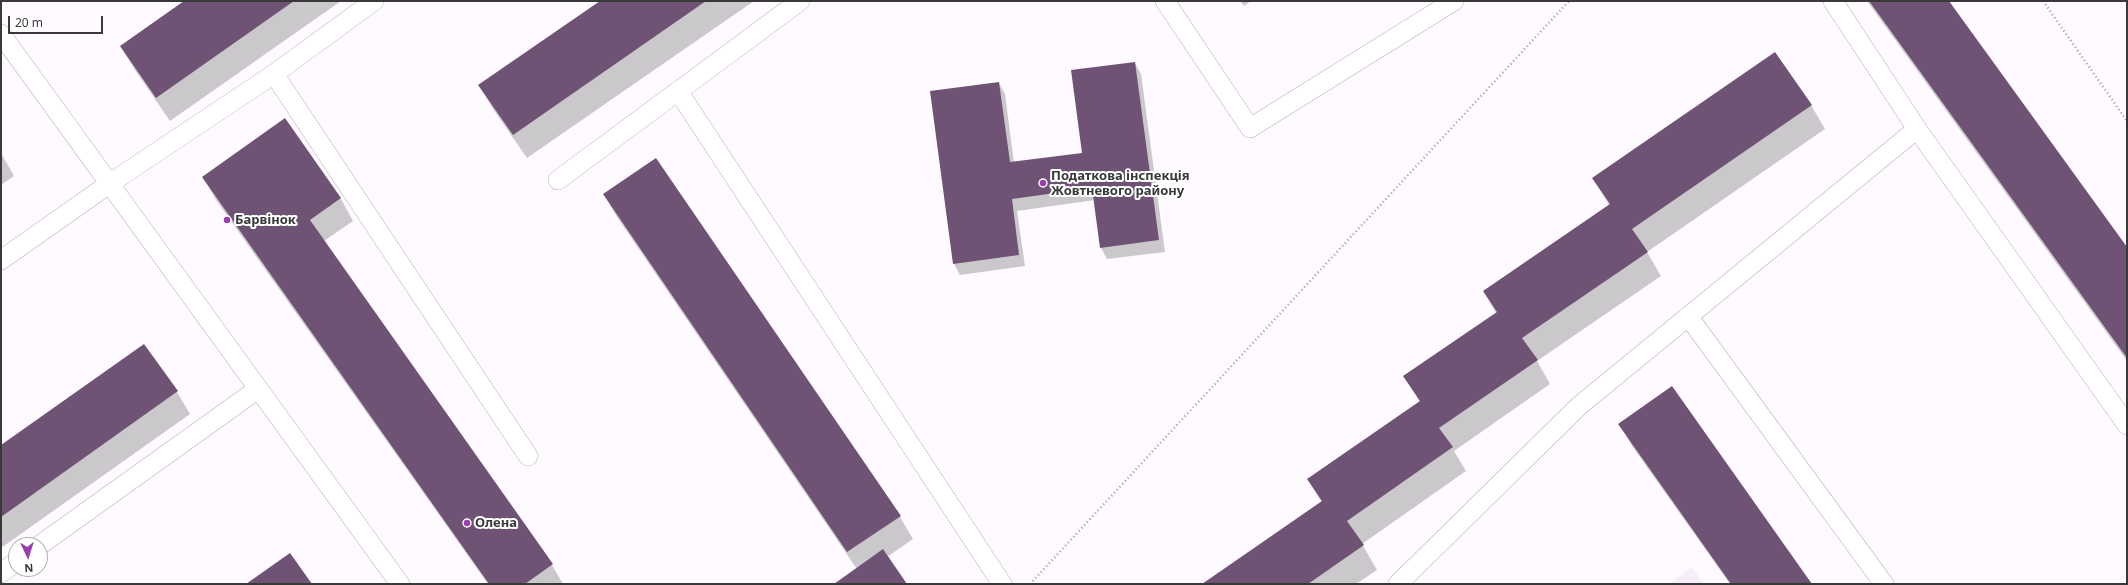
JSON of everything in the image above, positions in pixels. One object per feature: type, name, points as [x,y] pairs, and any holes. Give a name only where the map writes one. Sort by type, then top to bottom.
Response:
[{"type":"lane","points":[[1,260],[110,184],[274,74],[374,1]]},
{"type":"lane","points":[[558,180],[800,1]]},
{"type":"lane","points":[[1165,1],[1250,128],[1454,1]]},
{"type":"lane","points":[[1833,1],[1918,129],[2127,425]]},
{"type":"lane","points":[[1,34],[400,584]]},
{"type":"lane","points":[[274,74],[528,456]]},
{"type":"lane","points":[[678,92],[1002,584]]},
{"type":"lane","points":[[1398,584],[1580,406],[1918,129]]},
{"type":"lane","points":[[1688,316],[1884,584]]},
{"type":"lane","points":[[48,539],[258,389]]},
{"type":"path","points":[[1030,584],[1569,1]]},
{"type":"path","points":[[2043,1],[2127,121]]},
{"type":"shaded area","points":[[1692,567],[1704,584],[1669,584]]},
{"type":"building","points":[[184,1],[294,1],[156,98],[120,46]]},
{"type":"building","points":[[600,1],[706,1],[513,135],[478,85]]},
{"type":"building","points":[[1869,1],[1949,1],[2127,247],[2127,358]]},
{"type":"building","points":[[1775,52],[1812,105],[1632,229],[1648,252],[1522,338],[1538,360],[1439,428],[1453,447],[1347,521],[1364,545],[1308,584],[1202,584],[1322,501],[1307,479],[1420,401],[1403,376],[1497,312],[1483,291],[1610,204],[1592,178]]},
{"type":"building","points":[[1135,62],[1159,240],[1100,248],[1092,188],[1012,199],[1019,255],[953,264],[930,91],[999,82],[1010,162],[1082,153],[1071,70]]},
{"type":"building","points":[[285,118],[341,198],[310,220],[553,564],[525,584],[489,584],[202,177]]},
{"type":"building","points":[[656,158],[901,516],[847,552],[603,194]]},
{"type":"building","points":[[144,344],[178,391],[1,517],[1,445]]},
{"type":"building","points":[[1672,386],[1812,584],[1731,584],[1618,424]]},
{"type":"building","points":[[883,549],[907,584],[834,584]]},
{"type":"building","points":[[290,553],[312,584],[246,584]]},
{"type":"place","name":"Податкова інспекція Жовтневого району","points":[[1043,183]]},
{"type":"place","name":"Барвінок","points":[[227,220]]},
{"type":"place","name":"Олена","points":[[467,523]]}]
